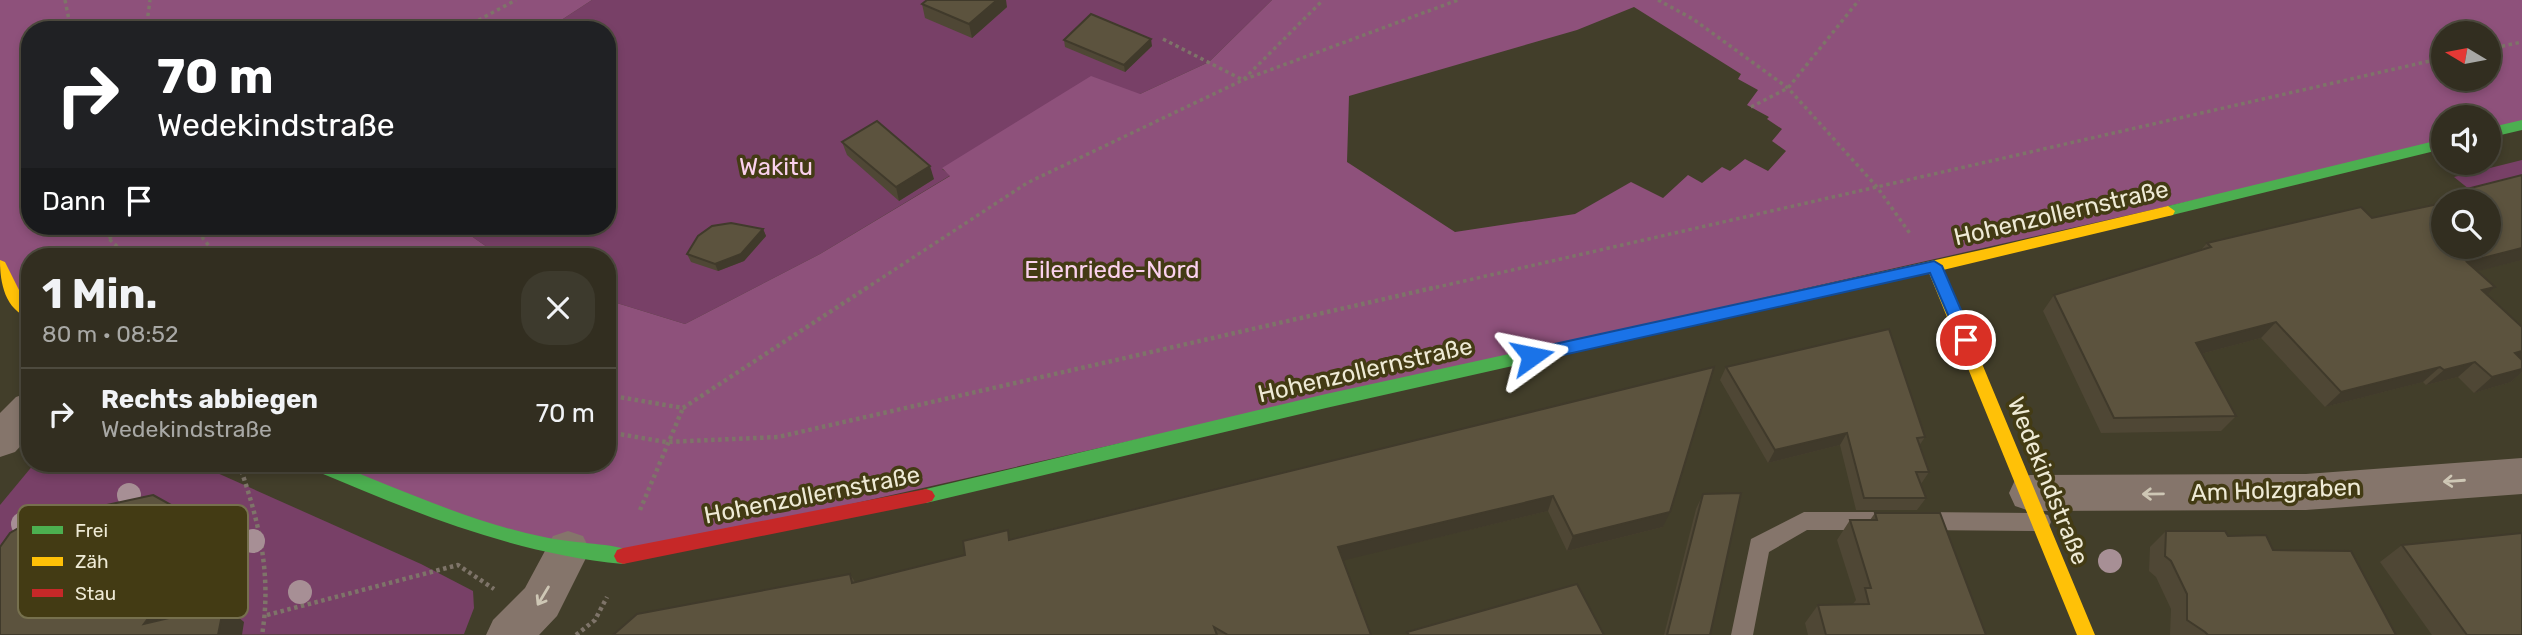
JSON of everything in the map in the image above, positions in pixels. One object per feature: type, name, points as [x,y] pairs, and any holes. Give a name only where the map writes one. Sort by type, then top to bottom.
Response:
[{"type":"street","points":[[2501,130],[2522,125]]},
{"type":"street","name":"Hohenzollernstraße","points":[[337,472],[491,533],[568,550],[622,556],[879,507],[1339,398],[1934,266],[2431,147]]},
{"type":"street","name":"Wedekindstraße","points":[[1934,266],[2086,635]]},
{"type":"street","points":[[0,440],[21,418]]},
{"type":"street","name":"Am Holzgraben","points":[[2035,508],[2522,476]]},
{"type":"street","points":[[509,635],[541,602],[568,550]]},
{"type":"lane","points":[[1741,635],[1759,546],[1804,521],[2035,508]]},
{"type":"path","points":[[65,0],[69,21]]},
{"type":"path","points":[[147,21],[150,0]]},
{"type":"path","points":[[477,21],[516,0]]},
{"type":"path","points":[[1243,80],[1323,0]]},
{"type":"path","points":[[639,513],[666,442],[683,408],[1027,183],[1243,80],[1458,0]]},
{"type":"path","points":[[1658,0],[1693,19],[1787,88],[1877,187],[1934,266]]},
{"type":"path","points":[[1751,107],[1787,88],[1859,0]]},
{"type":"path","points":[[1163,39],[1243,80]]},
{"type":"path","points":[[2501,46],[2522,42]]},
{"type":"path","points":[[616,434],[666,442],[778,437],[2431,61]]},
{"type":"path","points":[[108,235],[119,248]]},
{"type":"path","points":[[109,239],[113,235]]},
{"type":"path","points":[[616,397],[683,408]]},
{"type":"path","points":[[242,472],[257,514],[267,564],[267,615],[262,635]]},
{"type":"path","points":[[267,615],[458,565],[499,593]]},
{"type":"path","points":[[576,635],[595,620],[610,591]]},
{"type":"green space","points":[[0,0],[592,0],[560,21],[21,21],[21,235],[470,235],[489,248],[21,248],[21,298],[0,266]]},
{"type":"green space","name":"Wakitu","points":[[592,0],[1272,0],[1209,62],[1140,94],[942,169],[951,175],[820,254],[685,324],[616,303],[616,248],[489,248],[470,235],[616,235],[616,21],[560,21]]},
{"type":"green space","name":"Eilenriede-Nord","points":[[1272,0],[2522,0],[2522,125],[2501,130],[2501,105],[2431,105],[2431,147],[622,556],[448,517],[337,472],[616,472],[616,303],[685,324],[820,254],[950,176],[942,168],[1091,76],[1140,94],[1209,62]],"holes":[[[1634,7],[1741,74],[1738,79],[1758,90],[1747,105],[1769,117],[1767,119],[1782,129],[1772,141],[1786,151],[1768,171],[1745,159],[1730,171],[1722,167],[1702,183],[1688,175],[1663,198],[1631,182],[1575,214],[1455,232],[1347,162],[1349,96],[1577,30]]]},
{"type":"green space","points":[[2522,160],[2522,186],[2501,191],[2501,189],[2469,189],[2454,177],[2501,175],[2501,165]]},
{"type":"green space","points":[[27,472],[215,472],[421,564],[473,591],[474,608],[464,634],[0,635],[0,505]]},
{"type":"building","points":[[927,0],[997,0],[969,24],[922,4]]},
{"type":"building","points":[[1091,14],[1151,39],[1124,65],[1064,40]]},
{"type":"building","points":[[877,121],[930,166],[896,187],[842,142]]},
{"type":"building","points":[[2522,175],[2522,248],[2501,253],[2501,189],[2467,189]]},
{"type":"building","points":[[2431,206],[2431,259],[2479,259],[2467,262],[2495,287],[2482,290],[2522,327],[2522,351],[2515,353],[2522,360],[2522,369],[2492,377],[2475,362],[2444,370],[2440,367],[2341,392],[2276,322],[2196,343],[2236,416],[2114,418],[2054,295],[2211,247],[2207,243],[2361,207],[2372,218]]},
{"type":"building","points":[[731,223],[763,229],[741,254],[715,264],[687,254],[698,236],[712,226]]},
{"type":"building","points":[[1889,329],[1925,437],[1917,438],[1929,472],[1916,472],[1926,498],[1864,498],[1847,433],[1775,450],[1726,367]]},
{"type":"building","points":[[1714,367],[1670,512],[1573,536],[1553,496],[1338,547],[1371,635],[1228,635],[1214,627],[1217,635],[613,635],[637,614],[850,574],[852,583],[965,555],[963,541],[1008,530],[1009,540]]},
{"type":"building","points":[[1741,493],[1710,635],[1667,635],[1703,494]]},
{"type":"building","points":[[153,495],[171,505],[107,505]]},
{"type":"building","points":[[1875,513],[1940,513],[1986,635],[1826,635],[1818,605],[1869,604],[1865,588],[1871,588],[1850,520],[1877,520]]},
{"type":"building","points":[[18,528],[18,618],[148,618],[144,624],[169,618],[221,618],[218,635],[0,635],[0,547],[10,533]]},
{"type":"building","points":[[2166,531],[2225,531],[2228,536],[2266,535],[2273,550],[2351,551],[2396,635],[2208,635],[2187,620],[2187,594],[2171,561],[2165,556]]},
{"type":"building","points":[[2522,533],[2522,635],[2467,635],[2402,545]]},
{"type":"building","points":[[1577,584],[1604,635],[1409,635],[1407,632]]},
{"type":"traffic: fast","points":[[2501,130],[2522,125]]},
{"type":"traffic: fast","points":[[2168,211],[2431,147]]},
{"type":"traffic: fast","points":[[926,496],[1326,401],[1623,335]]},
{"type":"traffic: fast","points":[[337,472],[429,509],[505,535],[543,545],[623,556]]},
{"type":"traffic: slow","points":[[1623,335],[1990,254],[2168,211]]},
{"type":"traffic: slow","points":[[0,266],[14,296],[21,303]]},
{"type":"traffic: slow","points":[[1934,266],[2086,635]]},
{"type":"traffic: jam","points":[[623,556],[926,496]]},
{"type":"route","points":[[1532,356],[1934,266],[1966,340]]}]
